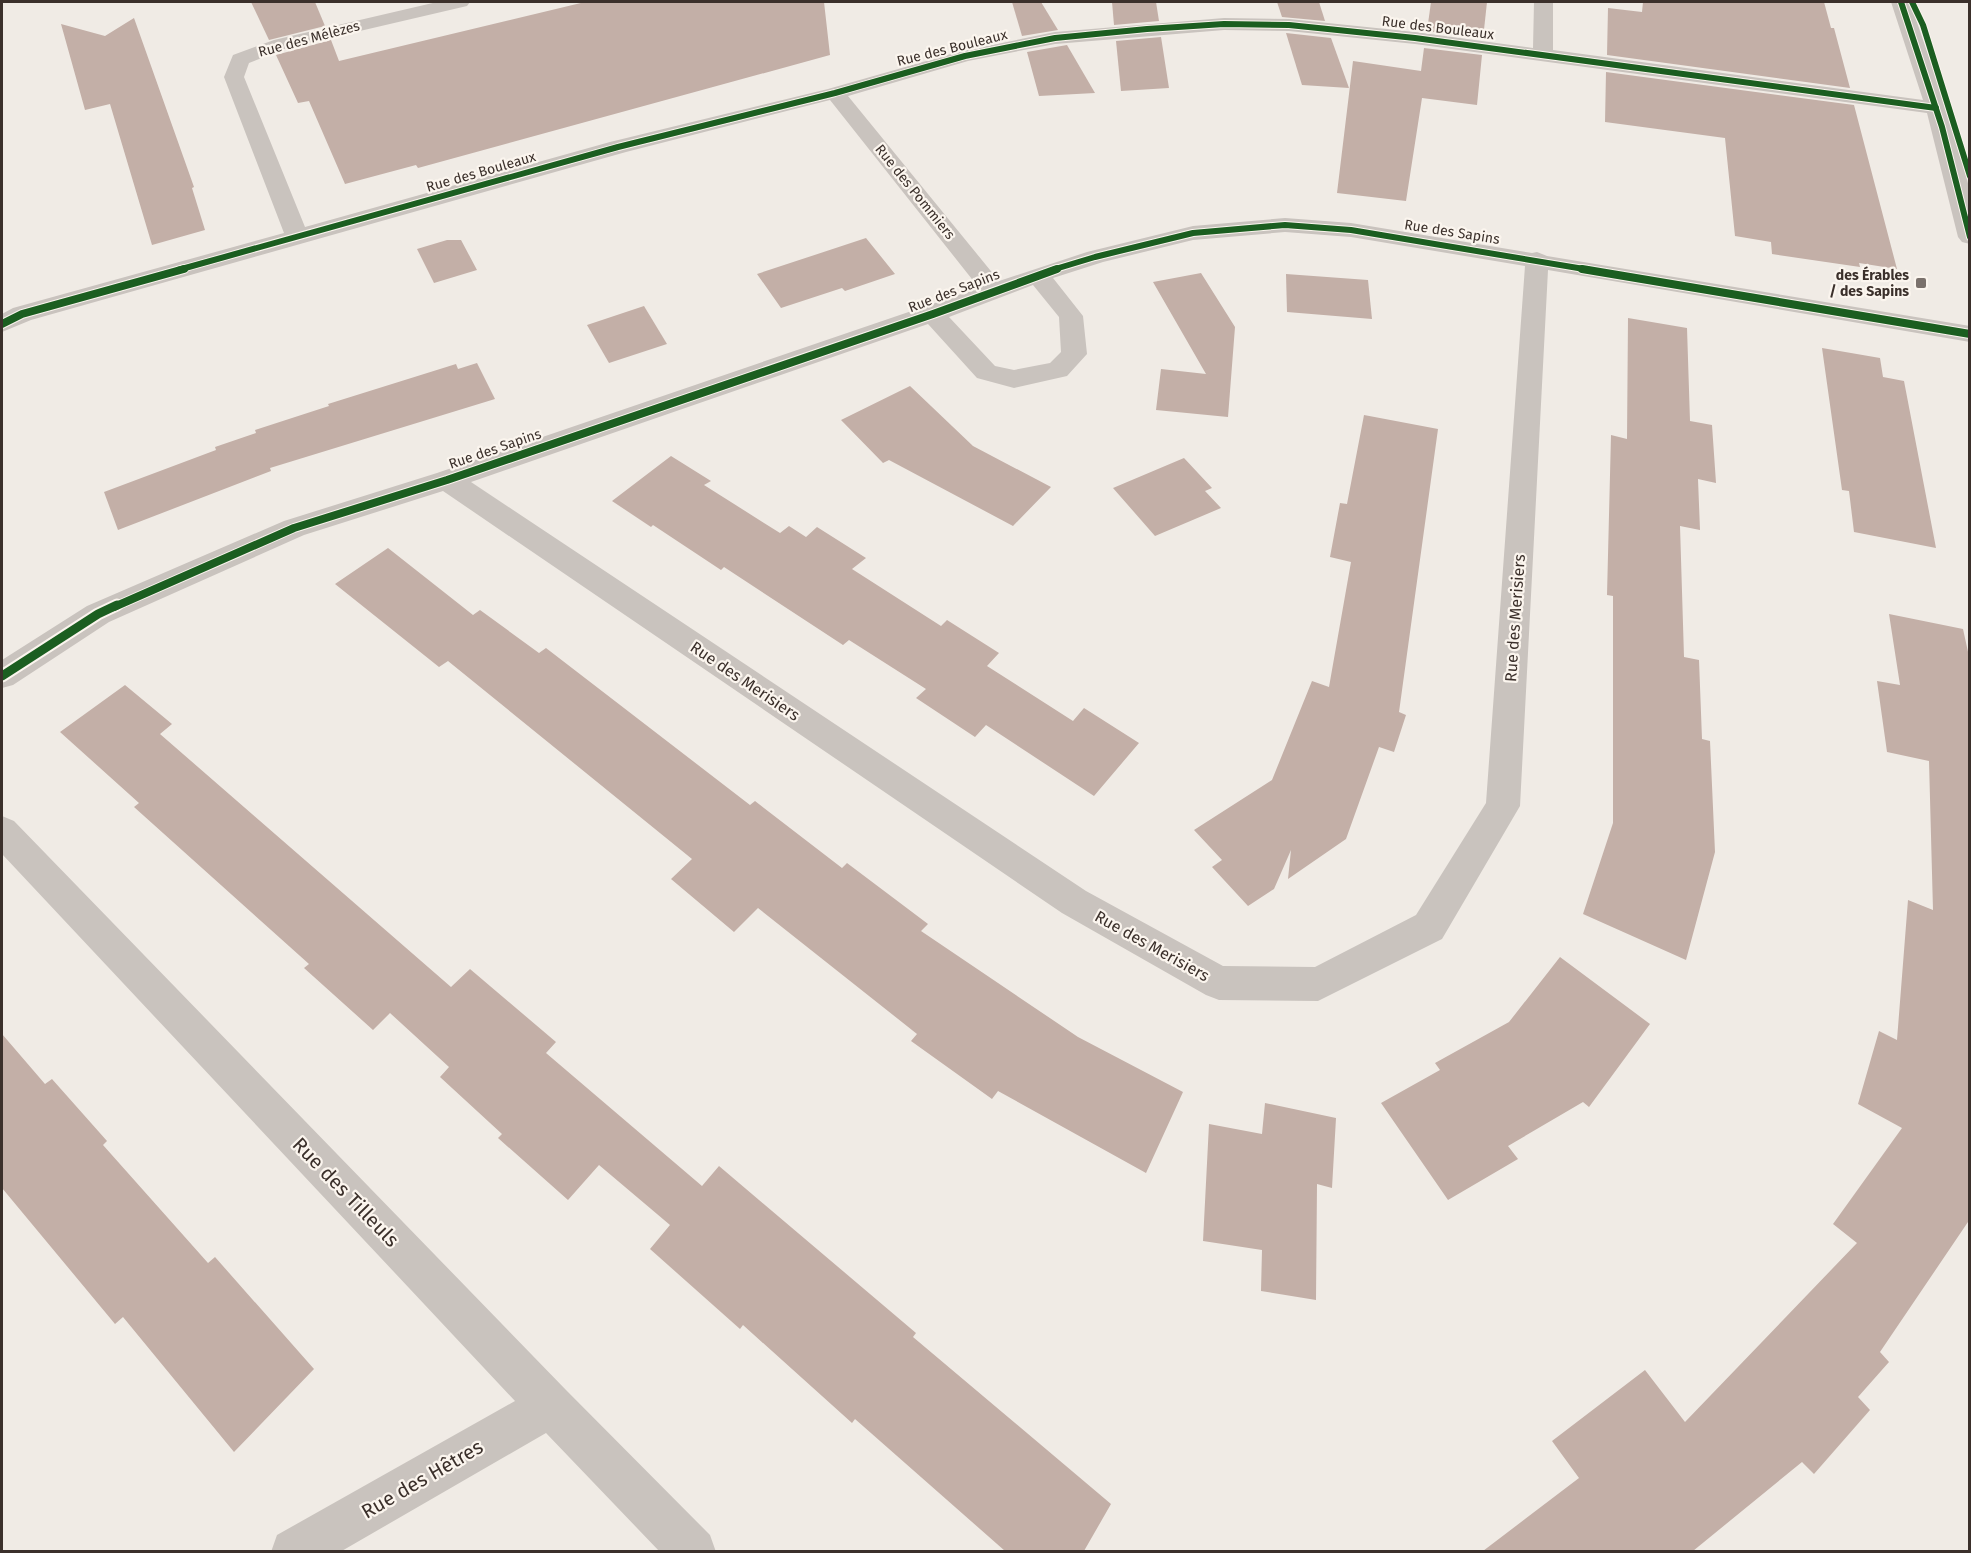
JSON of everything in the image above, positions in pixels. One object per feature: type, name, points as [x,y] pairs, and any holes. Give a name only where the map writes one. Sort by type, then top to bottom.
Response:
[{"type":"street","name":"Rue des Mélèzes","points":[[297,238],[234,77],[240,59],[281,44],[460,2]]},
{"type":"street","points":[[1218,2],[1224,24]]},
{"type":"street","points":[[1543,55],[1544,2]]},
{"type":"street","points":[[1900,2],[1936,108],[1970,237]]},
{"type":"street","name":"Rue des Bouleaux","points":[[2,324],[22,314],[618,147],[835,93],[964,56],[1055,38],[1224,24],[1289,25],[1543,55],[1936,108]]},
{"type":"street","name":"Rue des Pommiers","points":[[835,93],[994,290]]},
{"type":"street","name":"Rue des Sapins","points":[[2,676],[98,614],[294,528],[447,480],[933,314],[1037,275],[1095,257],[1193,233],[1285,225],[1351,230],[1970,334]]},
{"type":"street","name":"Rue des Merisiers","points":[[447,480],[1074,903],[1218,983],[1318,984],[1429,927],[1503,806],[1537,260]]},
{"type":"street","name":"Rue des Sapins","points":[[933,314],[986,372],[1014,379],[1058,370],[1074,354],[1071,316],[1037,275]]},
{"type":"street","name":"Rue des Tilleuls","points":[[2,831],[550,1406],[693,1551]]},
{"type":"street","name":"Rue des Hêtres","points":[[294,1551],[550,1406]]},
{"type":"building","points":[[251,2],[315,2],[325,26],[269,40]]},
{"type":"building","points":[[585,2],[824,2],[830,55],[418,168],[416,165],[345,184],[309,101],[298,103],[276,55],[331,40],[339,61]]},
{"type":"building","points":[[1012,2],[1041,2],[1058,30],[1022,36]]},
{"type":"building","points":[[1112,2],[1156,2],[1159,21],[1114,25]]},
{"type":"building","points":[[1277,2],[1319,2],[1325,21],[1282,17]]},
{"type":"building","points":[[1431,2],[1487,2],[1483,39],[1427,31]]},
{"type":"building","points":[[1643,2],[1824,2],[1831,28],[1834,28],[1850,88],[1607,55],[1608,8],[1642,12]]},
{"type":"building","points":[[134,18],[194,187],[192,188],[205,230],[152,245],[110,104],[85,110],[61,24],[105,36]]},
{"type":"building","points":[[1286,33],[1331,38],[1349,88],[1302,85]]},
{"type":"building","points":[[1161,37],[1169,88],[1121,91],[1116,41]]},
{"type":"building","points":[[1067,45],[1095,93],[1039,96],[1027,52]]},
{"type":"building","points":[[1424,48],[1482,55],[1477,105],[1422,98],[1406,201],[1337,193],[1353,61],[1421,71]]},
{"type":"building","points":[[1606,72],[1854,105],[1897,269],[1859,263],[1860,267],[1772,254],[1771,242],[1735,236],[1725,138],[1605,122]]},
{"type":"building","points":[[866,238],[895,274],[845,291],[842,288],[781,308],[757,274]]},
{"type":"building","points":[[447,240],[461,240],[477,270],[434,283],[417,249]]},
{"type":"building","points":[[1201,273],[1235,327],[1228,417],[1156,410],[1161,369],[1206,374],[1153,282]]},
{"type":"building","points":[[1286,274],[1368,280],[1372,319],[1287,312]]},
{"type":"building","points":[[644,306],[667,344],[609,363],[587,325]]},
{"type":"building","points":[[1628,318],[1687,328],[1690,421],[1712,425],[1716,483],[1698,479],[1700,530],[1680,526],[1684,657],[1699,660],[1702,739],[1710,741],[1715,852],[1686,960],[1583,914],[1613,823],[1613,596],[1607,595],[1611,435],[1627,439]]},
{"type":"building","points":[[1822,348],[1880,358],[1883,377],[1904,381],[1936,548],[1854,532],[1849,491],[1842,490]]},
{"type":"building","points":[[477,363],[495,399],[270,468],[271,471],[118,530],[104,492],[216,450],[215,447],[256,433],[255,430],[329,406],[328,404],[456,364],[458,369]]},
{"type":"building","points":[[910,386],[973,446],[1051,487],[1013,526],[889,460],[883,463],[841,420]]},
{"type":"building","points":[[1364,415],[1438,429],[1399,712],[1406,715],[1394,752],[1379,747],[1346,839],[1288,879],[1291,850],[1274,889],[1248,906],[1212,867],[1222,860],[1194,830],[1272,780],[1312,681],[1329,687],[1351,562],[1330,557],[1340,503],[1347,504]]},
{"type":"building","points":[[671,456],[711,481],[704,485],[780,533],[789,526],[806,537],[817,527],[866,558],[852,569],[941,626],[947,620],[999,653],[987,666],[1073,721],[1084,708],[1139,743],[1094,796],[986,725],[975,737],[916,698],[926,689],[849,640],[843,645],[724,567],[721,570],[612,501]]},
{"type":"building","points":[[1184,458],[1212,488],[1205,491],[1221,508],[1155,536],[1113,488]]},
{"type":"building","points":[[388,548],[473,615],[480,610],[539,653],[546,648],[750,805],[755,801],[842,868],[847,863],[928,924],[921,931],[1078,1037],[1183,1092],[1146,1173],[998,1091],[992,1099],[911,1041],[917,1034],[758,908],[734,932],[671,879],[692,859],[448,661],[439,667],[335,584]]},
{"type":"building","points":[[1889,614],[1963,629],[1970,661],[1970,1219],[1880,1352],[1889,1362],[1858,1397],[1870,1410],[1814,1474],[1802,1462],[1693,1551],[1483,1551],[1579,1478],[1552,1441],[1645,1370],[1685,1422],[1857,1243],[1833,1224],[1902,1128],[1858,1104],[1879,1031],[1897,1040],[1908,900],[1933,910],[1929,761],[1887,752],[1877,681],[1900,685]]},
{"type":"building","points":[[125,685],[172,724],[160,734],[451,987],[470,969],[556,1042],[546,1053],[702,1186],[719,1166],[916,1333],[913,1337],[1111,1504],[1084,1551],[1005,1551],[855,1419],[852,1423],[743,1325],[740,1329],[650,1249],[670,1225],[599,1165],[568,1200],[498,1138],[502,1134],[440,1077],[449,1067],[390,1013],[373,1030],[304,968],[309,964],[134,807],[139,803],[60,732]]},
{"type":"building","points":[[1560,957],[1650,1024],[1589,1107],[1583,1102],[1508,1146],[1518,1159],[1448,1200],[1381,1103],[1440,1070],[1435,1063],[1509,1022]]},
{"type":"building","points":[[2,1034],[45,1084],[52,1079],[107,1141],[103,1145],[208,1263],[215,1257],[314,1369],[234,1452],[123,1317],[115,1324],[2,1188]]},
{"type":"building","points":[[1265,1103],[1336,1118],[1332,1188],[1317,1184],[1316,1300],[1261,1291],[1262,1250],[1203,1241],[1209,1124],[1262,1134]]},
{"type":"cycle path","points":[[1901,2],[1942,127],[1970,237]]},
{"type":"cycle path","points":[[1912,2],[1923,25],[1970,176]]},
{"type":"cycle path","points":[[2,324],[22,314],[618,147],[835,93],[965,56],[1055,38],[1224,24],[1289,25],[1415,38],[1936,108]]},
{"type":"cycle path","points":[[2,676],[98,614],[294,528],[447,480],[933,314],[1037,275],[1095,257],[1193,233],[1285,225],[1351,230],[1970,334]]},
{"type":"place","name":"des Érables / des Sapins","points":[[1921,283]]}]
